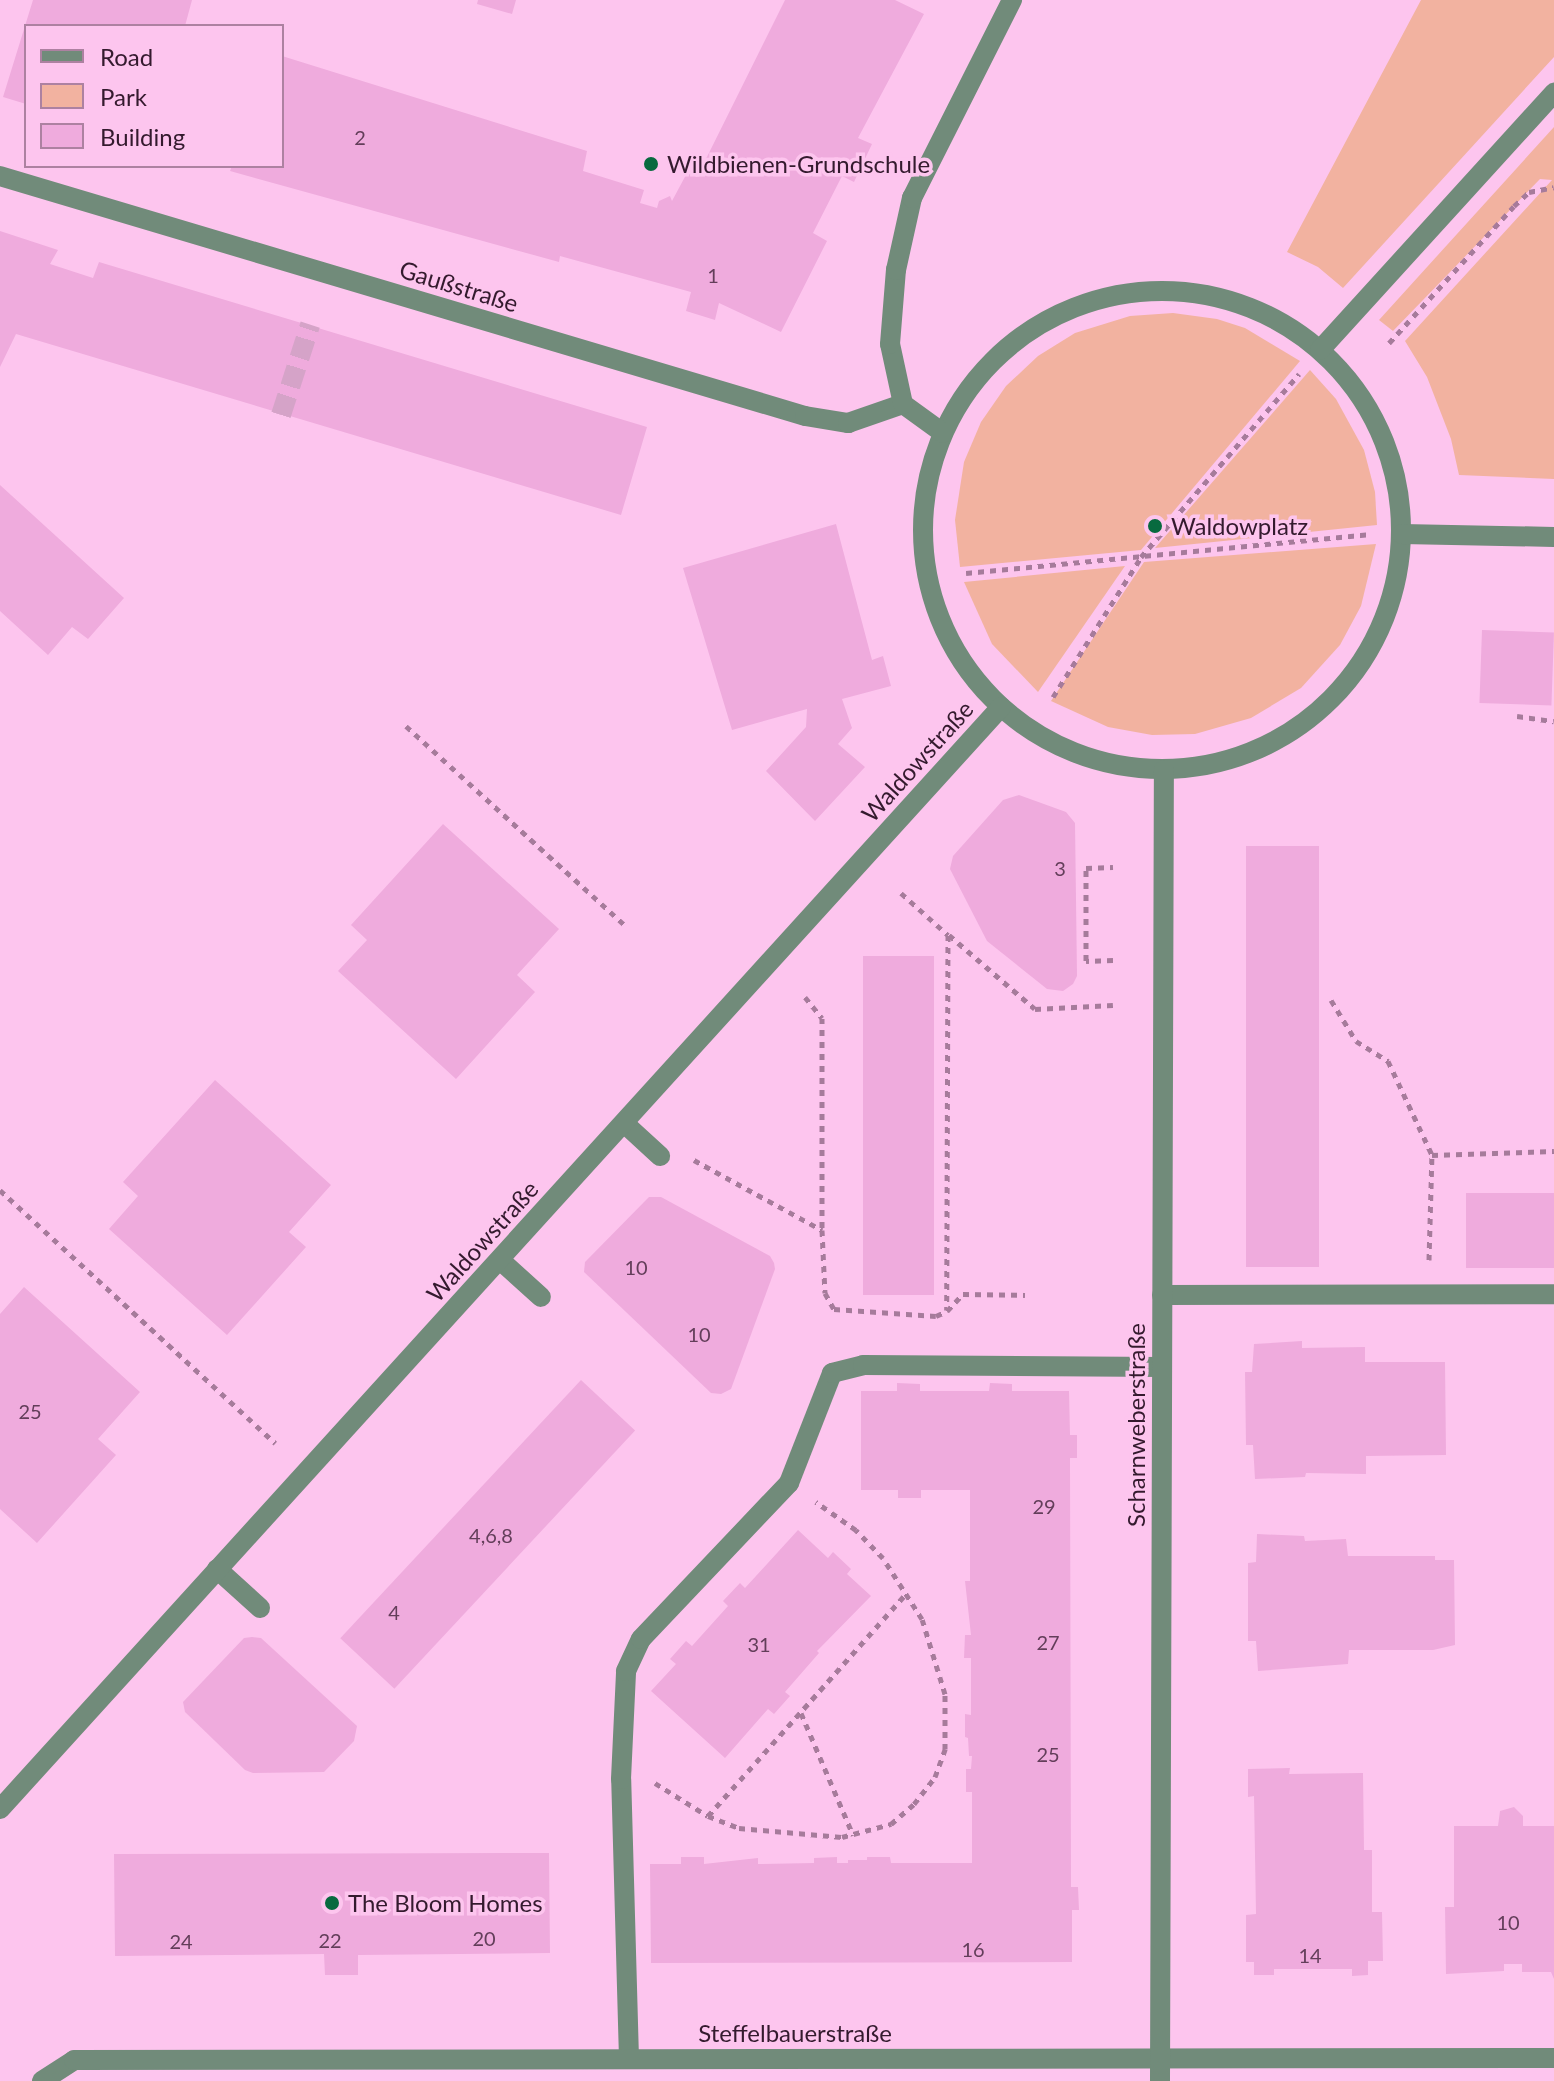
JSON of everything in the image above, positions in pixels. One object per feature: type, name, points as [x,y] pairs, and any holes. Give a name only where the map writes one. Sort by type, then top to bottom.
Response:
[{"type":"street","points":[[943,433],[903,404],[890,344],[896,270],[912,198],[1012,0]]},
{"type":"street","points":[[1320,350],[1554,93]]},
{"type":"street","name":"Gaußstraße","points":[[0,176],[805,416],[848,423],[903,404]]},
{"type":"street","points":[[1155,290],[1199,293],[1242,305],[1286,325],[1320,350],[1350,382],[1379,429],[1395,478],[1402,534],[1393,595],[1369,651],[1331,700],[1282,738],[1225,761],[1164,770],[1112,765],[1073,752],[1031,731],[1001,707],[956,653],[939,616],[928,577],[923,540],[924,504],[931,468],[943,433],[965,394],[1004,351],[1028,331],[1068,310],[1110,296],[1155,290]]},
{"type":"street","points":[[1402,534],[1554,537]]},
{"type":"street","name":"Waldowstraße","points":[[0,1809],[1001,707]]},
{"type":"street","name":"Scharnweberstraße","points":[[1160,2081],[1164,770]]},
{"type":"street","points":[[624,1123],[660,1156]]},
{"type":"street","points":[[500,1260],[541,1297]]},
{"type":"street","points":[[1162,1295],[1554,1294]]},
{"type":"street","points":[[629,2059],[621,1779],[626,1671],[641,1639],[789,1483],[832,1373],[863,1365],[1162,1367]]},
{"type":"street","points":[[217,1569],[260,1608]]},
{"type":"street","name":"Steffelbauerstraße","points":[[42,2081],[74,2060],[1554,2058]]},
{"type":"path","points":[[1389,343],[1514,206],[1529,192],[1554,187]]},
{"type":"path","points":[[1053,697],[1141,557],[1320,350]]},
{"type":"path","points":[[966,573],[1402,534]]},
{"type":"path","points":[[1517,716],[1554,721]]},
{"type":"path","points":[[406,726],[627,927]]},
{"type":"path","points":[[1113,867],[1086,868],[1086,961],[1113,960]]},
{"type":"path","points":[[901,893],[1035,1009],[1113,1005]]},
{"type":"path","points":[[947,1311],[948,935]]},
{"type":"path","points":[[805,997],[822,1018],[822,1230],[825,1293],[834,1309],[936,1316],[947,1311],[963,1294],[1025,1295]]},
{"type":"path","points":[[1331,1000],[1356,1041],[1388,1061],[1432,1155],[1428,1295]]},
{"type":"path","points":[[1432,1155],[1554,1151]]},
{"type":"path","points":[[690,1158],[822,1230]]},
{"type":"path","points":[[0,1190],[275,1443]]},
{"type":"path","points":[[621,1779],[645,1777],[708,1816],[739,1828],[853,1835],[891,1824],[914,1804],[935,1777],[945,1749],[945,1694],[938,1662],[907,1593],[883,1558],[856,1530],[789,1483]]},
{"type":"path","points":[[708,1816],[907,1593]]},
{"type":"path","points":[[801,1713],[853,1835]]},
{"type":"green space","points":[[1421,0],[1554,0],[1554,57],[1343,288],[1318,267],[1287,252]]},
{"type":"green space","points":[[1554,127],[1554,479],[1459,475],[1451,439],[1427,377],[1405,341],[1552,180],[1540,179],[1393,331],[1379,320]]},
{"type":"green space","points":[[1173,313],[1217,319],[1245,328],[1300,361],[1141,550],[960,567],[955,520],[964,462],[981,422],[1006,386],[1038,356],[1075,333],[1130,316]]},
{"type":"green space","points":[[1310,370],[1336,399],[1364,450],[1375,492],[1377,525],[1155,548]]},
{"type":"green space","points":[[1376,544],[1361,606],[1340,645],[1301,688],[1251,718],[1195,734],[1152,735],[1108,727],[1051,701],[1144,562]]},
{"type":"green space","points":[[1125,566],[1038,692],[992,644],[964,582]]},
{"type":"building","points":[[33,0],[192,0],[186,24],[26,24]]},
{"type":"building","points":[[478,0],[516,0],[512,14],[477,4]]},
{"type":"building","points":[[785,0],[895,0],[924,14],[858,138],[872,144],[854,182],[842,176],[813,233],[827,241],[781,332],[719,303],[715,320],[686,311],[691,292],[560,256],[559,262],[230,171],[231,168],[284,168],[284,57],[587,151],[583,171],[644,190],[640,203],[657,208],[659,201],[670,196],[672,201],[687,173],[697,177]]},
{"type":"building","points":[[24,29],[24,103],[3,97]]},
{"type":"building","points":[[0,231],[58,250],[50,264],[93,278],[99,262],[647,427],[621,515],[16,334],[0,367]]},
{"type":"building","points":[[0,485],[124,598],[88,639],[72,627],[48,655],[0,611]]},
{"type":"building","points":[[836,524],[872,660],[883,656],[891,686],[842,699],[852,728],[838,744],[865,767],[815,821],[766,771],[806,727],[807,709],[732,730],[683,568]]},
{"type":"building","points":[[1482,630],[1554,633],[1551,705],[1479,703]]},
{"type":"building","points":[[1019,795],[1066,812],[1075,823],[1077,976],[1073,984],[1063,991],[1047,989],[987,941],[950,869],[953,856],[1003,800]]},
{"type":"building","points":[[443,824],[559,929],[517,975],[535,992],[456,1079],[338,971],[367,940],[351,925]]},
{"type":"building","points":[[1246,846],[1319,846],[1319,1267],[1246,1267]]},
{"type":"building","points":[[863,956],[934,956],[934,1295],[863,1295]]},
{"type":"building","points":[[215,1080],[331,1185],[289,1232],[306,1247],[227,1335],[109,1229],[138,1196],[123,1182]]},
{"type":"building","points":[[1466,1193],[1554,1193],[1554,1268],[1466,1268]]},
{"type":"building","points":[[649,1197],[661,1197],[770,1256],[774,1263],[775,1269],[731,1389],[721,1394],[711,1393],[584,1272],[585,1262]]},
{"type":"building","points":[[24,1287],[140,1392],[98,1439],[116,1455],[37,1543],[0,1509],[0,1314]]},
{"type":"building","points":[[1302,1341],[1302,1348],[1365,1347],[1365,1362],[1445,1362],[1446,1455],[1366,1456],[1366,1474],[1306,1473],[1305,1477],[1255,1479],[1253,1445],[1246,1445],[1245,1372],[1252,1372],[1254,1344]]},
{"type":"building","points":[[581,1380],[635,1430],[394,1689],[340,1638]]},
{"type":"building","points":[[897,1383],[920,1384],[920,1391],[989,1391],[990,1383],[1012,1384],[1012,1391],[1069,1391],[1070,1435],[1077,1435],[1077,1458],[1070,1458],[1071,1887],[1078,1887],[1079,1910],[1072,1910],[1072,1962],[651,1963],[650,1864],[681,1864],[681,1857],[704,1857],[704,1864],[758,1858],[758,1864],[814,1863],[814,1858],[837,1857],[837,1863],[867,1860],[867,1857],[890,1857],[891,1863],[972,1863],[972,1792],[966,1792],[966,1769],[971,1769],[972,1756],[969,1756],[968,1738],[965,1737],[965,1714],[971,1715],[971,1658],[964,1658],[965,1635],[971,1635],[965,1581],[970,1581],[970,1490],[921,1490],[921,1498],[898,1498],[898,1490],[861,1490],[861,1391],[897,1391]]},
{"type":"building","points":[[798,1530],[828,1558],[833,1552],[851,1569],[847,1574],[871,1596],[817,1651],[819,1653],[785,1692],[790,1696],[774,1714],[768,1709],[725,1758],[651,1691],[676,1664],[670,1659],[686,1641],[692,1646],[728,1606],[723,1601],[740,1583],[745,1588]]},
{"type":"building","points":[[1257,1534],[1304,1536],[1305,1541],[1346,1539],[1348,1556],[1435,1556],[1435,1560],[1454,1560],[1455,1645],[1433,1650],[1349,1650],[1348,1664],[1258,1671],[1256,1641],[1248,1641],[1248,1563],[1256,1562]]},
{"type":"building","points":[[244,1638],[261,1638],[357,1726],[354,1741],[324,1772],[253,1773],[245,1770],[185,1712],[183,1702]]},
{"type":"building","points":[[1290,1768],[1289,1774],[1363,1773],[1364,1850],[1372,1850],[1372,1912],[1382,1912],[1383,1961],[1368,1961],[1368,1975],[1352,1976],[1352,1969],[1274,1969],[1274,1975],[1254,1975],[1254,1962],[1246,1962],[1246,1915],[1256,1914],[1254,1796],[1248,1797],[1248,1769]]},
{"type":"building","points":[[1514,1807],[1523,1816],[1523,1826],[1554,1826],[1554,1979],[1551,1972],[1522,1972],[1522,1964],[1504,1964],[1504,1971],[1446,1974],[1445,1907],[1454,1907],[1454,1826],[1498,1826],[1500,1811]]},
{"type":"building","name":"The Bloom Homes","points":[[549,1853],[550,1953],[358,1955],[358,1975],[325,1975],[324,1954],[115,1956],[114,1854]]},
{"type":"tunnel","points":[[281,415],[310,325]]},
{"type":"place","name":"Wildbienen-Grundschule","points":[[651,164]]},
{"type":"place","name":"Waldowplatz","points":[[1155,526]]},
{"type":"place","name":"The Bloom Homes","points":[[332,1903]]}]
